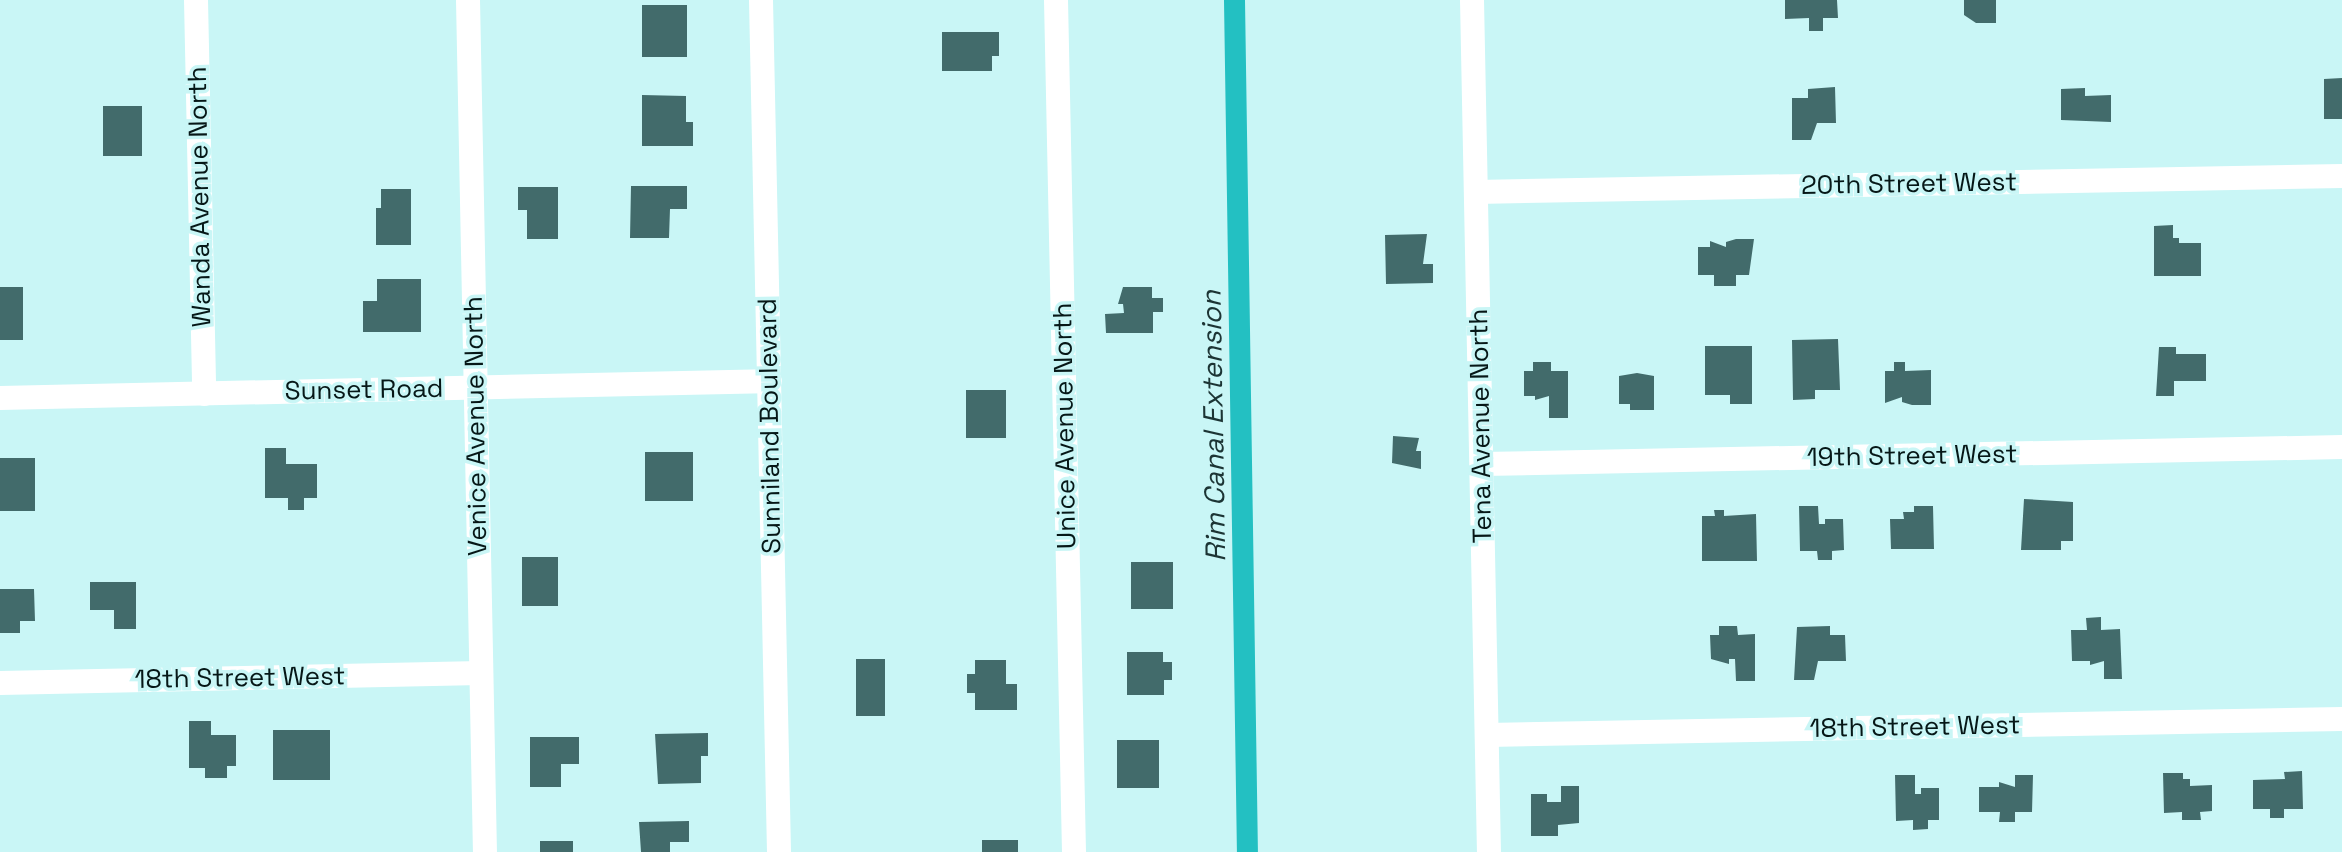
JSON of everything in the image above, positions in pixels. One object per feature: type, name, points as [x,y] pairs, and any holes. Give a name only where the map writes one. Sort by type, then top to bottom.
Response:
[{"type":"street","name":"Wanda Avenue North","points":[[196,0],[204,394]]},
{"type":"street","name":"Venice Avenue North","points":[[468,0],[485,852]]},
{"type":"street","name":"Sunniland Boulevard","points":[[761,0],[779,852]]},
{"type":"street","name":"Unice Avenue North","points":[[1056,0],[1074,852]]},
{"type":"street","name":"Tena Avenue North","points":[[1472,0],[1489,852]]},
{"type":"street","name":"20th Street West","points":[[1476,192],[2342,176]]},
{"type":"street","name":"Sunset Road","points":[[0,398],[770,381]]},
{"type":"street","name":"19th Street West","points":[[1482,464],[2342,447]]},
{"type":"street","name":"18th Street West","points":[[0,682],[481,673]]},
{"type":"street","name":"18th Street West","points":[[1488,736],[2342,719]]},
{"type":"building","points":[[1785,0],[1837,0],[1838,18],[1823,18],[1823,31],[1809,31],[1809,18],[1785,19]]},
{"type":"building","points":[[1964,0],[1996,0],[1996,23],[1976,23],[1964,15]]},
{"type":"building","points":[[642,5],[687,5],[687,57],[642,57]]},
{"type":"building","points":[[942,32],[999,32],[999,56],[992,56],[992,71],[942,71]]},
{"type":"building","points":[[2342,78],[2342,119],[2324,119],[2324,79]]},
{"type":"building","points":[[1835,87],[1836,123],[1817,123],[1811,140],[1792,140],[1792,98],[1808,98],[1808,89]]},
{"type":"building","points":[[2085,88],[2085,96],[2111,95],[2111,122],[2061,120],[2061,89]]},
{"type":"building","points":[[642,95],[686,96],[686,122],[693,122],[693,146],[642,146]]},
{"type":"building","points":[[103,106],[142,106],[142,156],[103,156]]},
{"type":"building","points":[[631,186],[687,186],[687,209],[670,209],[669,238],[630,238]]},
{"type":"building","points":[[518,187],[558,187],[558,239],[527,239],[527,210],[518,210]]},
{"type":"building","points":[[381,189],[411,189],[411,245],[376,245],[376,208],[381,208]]},
{"type":"building","points":[[2173,225],[2173,238],[2179,238],[2179,243],[2201,243],[2201,276],[2154,276],[2154,226]]},
{"type":"building","points":[[1427,234],[1423,264],[1433,264],[1433,283],[1386,284],[1385,235]]},
{"type":"building","points":[[1754,239],[1749,275],[1736,275],[1736,286],[1714,286],[1714,275],[1698,275],[1698,247],[1710,247],[1710,241],[1726,247],[1726,242]]},
{"type":"building","points":[[377,279],[421,279],[421,332],[363,332],[363,301],[377,301]]},
{"type":"building","points":[[0,287],[23,287],[23,340],[0,340]]},
{"type":"building","points":[[1123,287],[1152,287],[1152,298],[1163,298],[1163,312],[1153,312],[1153,333],[1106,333],[1105,314],[1124,313],[1123,304],[1118,304]]},
{"type":"building","points":[[1838,339],[1840,390],[1815,390],[1815,399],[1793,400],[1792,340]]},
{"type":"building","points":[[1705,346],[1752,346],[1752,404],[1730,404],[1730,395],[1705,395]]},
{"type":"building","points":[[2159,347],[2176,347],[2176,354],[2206,354],[2206,381],[2174,381],[2174,396],[2156,396]]},
{"type":"building","points":[[1533,362],[1551,362],[1551,371],[1568,371],[1568,418],[1549,418],[1549,396],[1535,400],[1535,396],[1524,396],[1524,371],[1533,371]]},
{"type":"building","points":[[1894,362],[1905,362],[1905,371],[1931,370],[1931,405],[1912,405],[1902,402],[1902,397],[1885,403],[1885,371],[1894,371]]},
{"type":"building","points":[[1637,373],[1654,376],[1654,410],[1630,410],[1630,404],[1619,404],[1619,376]]},
{"type":"building","points":[[966,390],[1006,390],[1006,438],[966,438]]},
{"type":"building","points":[[1393,436],[1419,438],[1416,451],[1421,451],[1421,469],[1392,463]]},
{"type":"building","points":[[265,448],[286,448],[286,464],[317,464],[317,498],[304,498],[304,510],[288,510],[288,498],[265,498]]},
{"type":"building","points":[[645,452],[693,452],[693,501],[645,501]]},
{"type":"building","points":[[0,458],[35,458],[35,511],[0,511]]},
{"type":"building","points":[[2024,499],[2073,502],[2073,541],[2061,541],[2061,550],[2021,550]]},
{"type":"building","points":[[1799,506],[1818,506],[1819,524],[1825,524],[1825,519],[1843,519],[1844,550],[1832,551],[1832,560],[1818,560],[1817,551],[1800,551]]},
{"type":"building","points":[[1914,506],[1933,506],[1934,549],[1891,549],[1890,519],[1904,519],[1903,512],[1914,512]]},
{"type":"building","points":[[1714,510],[1724,510],[1724,516],[1756,514],[1757,561],[1702,561],[1702,516],[1715,516]]},
{"type":"building","points":[[522,557],[558,557],[558,606],[522,606]]},
{"type":"building","points":[[1131,562],[1173,562],[1173,609],[1131,609]]},
{"type":"building","points":[[90,582],[136,582],[136,629],[114,629],[114,610],[90,610]]},
{"type":"building","points":[[0,589],[34,589],[35,621],[20,621],[20,633],[0,633]]},
{"type":"building","points":[[2101,617],[2101,630],[2120,629],[2122,679],[2104,679],[2104,661],[2090,665],[2090,661],[2072,661],[2071,630],[2087,630],[2086,618]]},
{"type":"building","points":[[1719,626],[1737,626],[1738,635],[1755,634],[1755,681],[1736,681],[1735,659],[1729,659],[1729,664],[1711,659],[1710,635],[1719,635]]},
{"type":"building","points":[[1830,626],[1830,635],[1845,635],[1846,661],[1818,661],[1814,680],[1794,680],[1797,627]]},
{"type":"building","points":[[1127,652],[1163,652],[1163,662],[1172,662],[1172,680],[1164,680],[1164,695],[1127,695]]},
{"type":"building","points":[[856,659],[885,659],[885,716],[856,716]]},
{"type":"building","points":[[975,660],[1006,660],[1006,684],[1017,684],[1017,710],[975,710],[975,693],[967,693],[967,674],[975,674]]},
{"type":"building","points":[[189,721],[211,721],[211,735],[236,735],[236,766],[227,766],[227,778],[205,778],[205,768],[189,768]]},
{"type":"building","points":[[273,730],[330,730],[330,780],[273,780]]},
{"type":"building","points":[[708,733],[708,756],[701,756],[701,783],[658,784],[655,734]]},
{"type":"building","points":[[530,737],[579,737],[579,764],[561,764],[561,787],[530,787]]},
{"type":"building","points":[[1117,740],[1159,740],[1159,788],[1117,788]]},
{"type":"building","points":[[2302,771],[2303,809],[2284,809],[2284,818],[2270,818],[2270,809],[2253,809],[2253,780],[2285,779],[2284,772]]},
{"type":"building","points":[[2163,773],[2183,773],[2183,779],[2190,779],[2190,786],[2212,785],[2212,811],[2200,812],[2201,820],[2182,820],[2182,812],[2164,813]]},
{"type":"building","points":[[1895,775],[1915,775],[1915,794],[1921,794],[1921,788],[1939,788],[1939,820],[1928,820],[1928,829],[1913,830],[1913,820],[1896,821]]},
{"type":"building","points":[[2015,775],[2033,775],[2032,812],[2015,812],[2015,822],[1999,822],[2000,812],[1979,812],[1979,787],[1999,787],[1999,782],[2015,787]]},
{"type":"building","points":[[1561,786],[1579,786],[1579,823],[1558,825],[1558,836],[1531,836],[1531,794],[1547,794],[1547,802],[1561,802]]},
{"type":"building","points":[[689,821],[689,842],[670,842],[670,852],[641,852],[639,822]]},
{"type":"building","points":[[982,840],[1018,840],[1018,852],[982,852]]},
{"type":"building","points":[[540,841],[573,841],[573,852],[540,852]]},
{"type":"waterway","name":"Rim Canal Extension","points":[[1234,0],[1247,852]]}]
